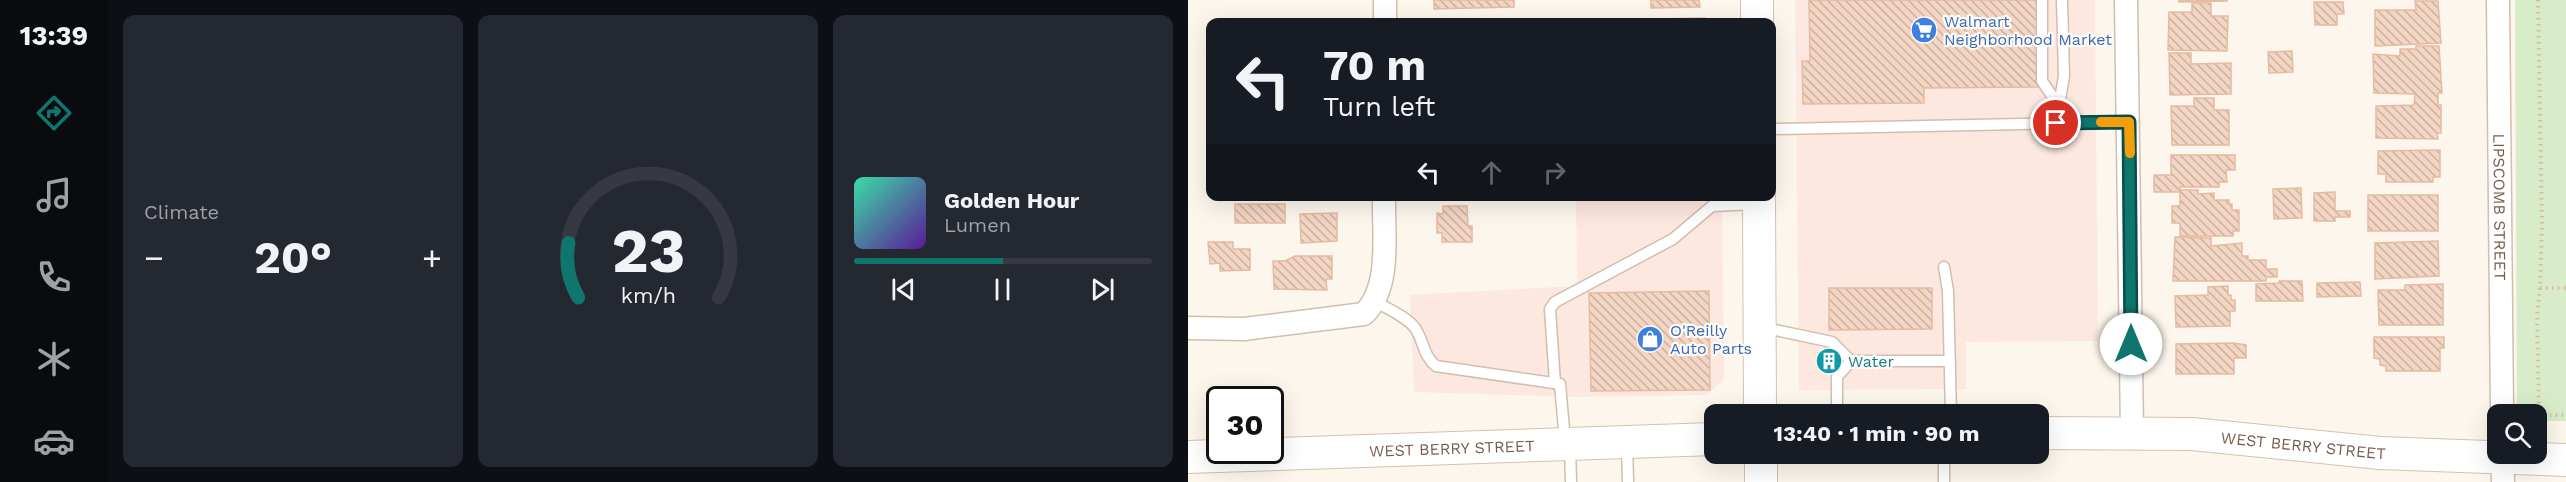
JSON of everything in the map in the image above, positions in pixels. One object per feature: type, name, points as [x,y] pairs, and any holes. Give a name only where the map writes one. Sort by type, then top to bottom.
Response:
[{"type":"main road","points":[[1757,0],[1757,18]]},
{"type":"main road","points":[[1759,201],[1760,404]]},
{"type":"main road","name":"WEST BERRY STREET","points":[[2049,433],[2132,432],[2280,441],[2502,465],[2566,460]]},
{"type":"main road","name":"WEST BERRY STREET","points":[[1188,457],[1704,439]]},
{"type":"main road","points":[[1761,464],[1761,482]]},
{"type":"street","points":[[1385,0],[1385,18]]},
{"type":"street","points":[[2126,0],[2132,432]]},
{"type":"street","name":"LIPSCOMB STREET","points":[[2498,0],[2502,404]]},
{"type":"street","points":[[1188,328],[1244,329],[1348,318],[1364,314],[1374,301],[1381,286],[1384,201]]},
{"type":"lane","points":[[2042,0],[2042,81],[2059,106]]},
{"type":"lane","points":[[2056,123],[2064,76],[2062,0]]},
{"type":"lane","points":[[1776,129],[2129,122]]},
{"type":"lane","points":[[1555,382],[1550,309],[1555,302],[1673,239],[1712,206],[1751,201]]},
{"type":"lane","points":[[1944,267],[1948,291],[1951,404]]},
{"type":"lane","points":[[1374,301],[1410,323],[1420,336],[1429,360],[1436,366],[1555,382],[1562,388],[1571,482]]},
{"type":"lane","points":[[1760,327],[1832,342],[1851,361],[1950,361]]},
{"type":"lane","points":[[1837,404],[1837,377],[1851,361]]},
{"type":"lane","points":[[1627,442],[1628,482]]},
{"type":"lane","points":[[1944,464],[1944,482]]},
{"type":"path","points":[[2538,0],[2542,226],[2537,316],[2539,416],[2566,416]]},
{"type":"path","points":[[2540,288],[2566,288]]},
{"type":"shaded area","points":[[1795,0],[2095,0],[2098,341],[1966,342],[1966,389],[1799,390]]},
{"type":"shaded area","points":[[1576,201],[1722,201],[1724,379],[1707,395],[1579,397],[1414,392],[1410,295],[1577,286]]},
{"type":"green space","points":[[2515,0],[2566,0],[2566,421],[2547,421],[2547,404],[2517,404]]},
{"type":"building","points":[[1434,0],[1514,0],[1514,7],[1434,9]]},
{"type":"building","points":[[1651,0],[1699,0],[1700,7],[1651,8]]},
{"type":"building","name":"Walmart Neighborhood Market","points":[[1809,0],[2038,0],[2039,87],[1924,88],[1924,103],[1803,104],[1802,61],[1810,61]]},
{"type":"building","points":[[2179,0],[2227,0],[2227,1],[2179,2]]},
{"type":"building","points":[[2415,1],[2438,1],[2441,43],[2375,46],[2375,10],[2416,10]]},
{"type":"building","points":[[2314,2],[2343,2],[2344,14],[2337,14],[2337,25],[2315,25]]},
{"type":"building","points":[[2192,3],[2211,3],[2211,16],[2228,16],[2227,51],[2168,50],[2169,12],[2192,12]]},
{"type":"building","points":[[2416,46],[2439,46],[2442,93],[2438,93],[2438,105],[2441,105],[2441,133],[2437,133],[2438,139],[2376,138],[2376,106],[2414,105],[2415,94],[2374,93],[2373,54],[2400,56],[2400,49],[2416,49]]},
{"type":"building","points":[[2292,51],[2293,72],[2269,73],[2268,52]]},
{"type":"building","points":[[2169,53],[2191,53],[2191,64],[2231,63],[2231,94],[2170,95]]},
{"type":"building","points":[[2194,98],[2214,98],[2214,110],[2229,110],[2229,145],[2172,145],[2171,106],[2194,106]]},
{"type":"building","points":[[2440,150],[2440,177],[2433,177],[2433,182],[2386,182],[2386,174],[2378,174],[2378,151]]},
{"type":"building","points":[[2171,155],[2235,155],[2235,170],[2226,170],[2227,182],[2219,182],[2219,187],[2180,187],[2180,190],[2198,190],[2198,194],[2214,193],[2214,200],[2229,200],[2232,210],[2239,210],[2239,231],[2233,231],[2233,236],[2180,236],[2180,223],[2172,223],[2172,206],[2180,206],[2180,192],[2154,192],[2154,175],[2171,175]]},
{"type":"building","points":[[2301,188],[2302,218],[2274,219],[2273,189]]},
{"type":"building","points":[[2335,192],[2335,211],[2350,211],[2350,217],[2335,217],[2335,221],[2314,221],[2314,193]]},
{"type":"building","points":[[2368,195],[2438,195],[2438,231],[2368,231]]},
{"type":"building","points":[[1235,204],[1285,204],[1285,223],[1235,223]]},
{"type":"building","points":[[1443,206],[1467,206],[1468,226],[1472,226],[1472,242],[1442,242],[1442,233],[1437,233],[1437,213],[1443,214]]},
{"type":"building","points":[[1337,213],[1337,241],[1301,243],[1300,214]]},
{"type":"building","points":[[2175,237],[2211,238],[2211,246],[2242,243],[2242,256],[2248,256],[2248,260],[2266,260],[2266,269],[2277,269],[2277,277],[2266,277],[2266,281],[2173,281]]},
{"type":"building","points":[[2438,241],[2439,276],[2375,279],[2375,243]]},
{"type":"building","points":[[1208,242],[1233,242],[1233,249],[1250,249],[1250,270],[1220,271],[1220,263],[1210,264]]},
{"type":"building","points":[[1295,256],[1332,256],[1332,279],[1326,279],[1327,290],[1274,289],[1273,261],[1285,261]]},
{"type":"building","points":[[2279,281],[2302,281],[2303,301],[2256,301],[2256,284],[2279,283]]},
{"type":"building","points":[[2360,282],[2361,296],[2317,297],[2317,283]]},
{"type":"building","points":[[2443,284],[2443,325],[2379,325],[2378,290],[2405,290],[2405,285]]},
{"type":"building","points":[[2228,286],[2228,295],[2231,295],[2231,300],[2235,300],[2235,311],[2230,311],[2230,326],[2176,327],[2175,296],[2208,295],[2208,287]]},
{"type":"building","points":[[1829,288],[1932,288],[1932,329],[1829,330]]},
{"type":"building","name":"O'Reilly Auto Parts","points":[[1709,291],[1710,390],[1591,391],[1589,293]]},
{"type":"building","points":[[2374,337],[2444,337],[2444,348],[2440,348],[2440,371],[2386,371],[2386,366],[2380,365],[2380,359],[2374,358]]},
{"type":"building","points":[[2233,343],[2246,345],[2246,358],[2234,358],[2234,374],[2176,374],[2176,344]]},
{"type":"building","name":"Water","points":[[1827,348],[1841,360],[1831,373],[1817,361]]},
{"type":"slow traffic","points":[[2101,122],[2129,122],[2130,153]]},
{"type":"place","name":"Walmart Neighborhood Market","points":[[1924,30]]},
{"type":"place","name":"O'Reilly Auto Parts","points":[[1650,339]]},
{"type":"place","name":"Water","points":[[1829,361]]},
{"type":"route","points":[[2056,123],[2129,122],[2131,344]]}]
